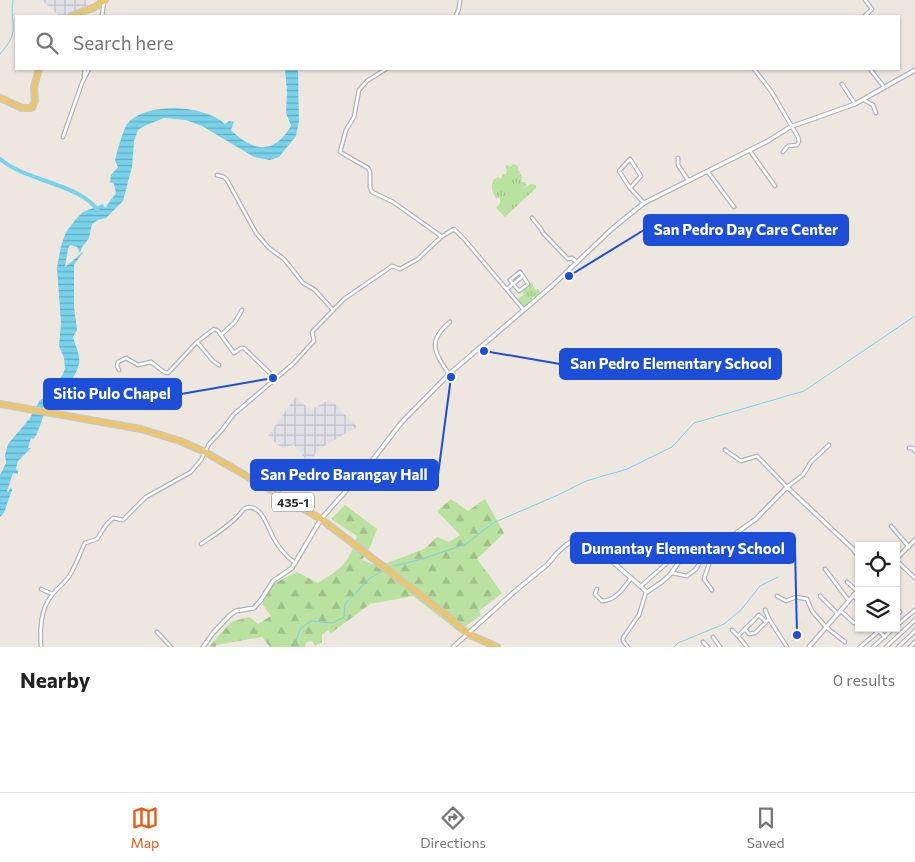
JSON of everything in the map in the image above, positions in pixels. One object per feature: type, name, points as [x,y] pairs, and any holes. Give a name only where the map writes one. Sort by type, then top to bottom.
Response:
[{"type":"main road","points":[[74,15],[95,7],[105,0]]},
{"type":"main road","points":[[3,99],[22,108],[32,108],[35,101],[34,87],[39,70]]},
{"type":"main road","name":"435-1","points":[[0,404],[141,428],[167,436],[205,452],[321,519],[444,613],[468,634],[497,647]]},
{"type":"street","points":[[102,15],[105,0]]},
{"type":"street","points":[[456,15],[460,0]]},
{"type":"street","points":[[865,0],[872,9],[866,15]]},
{"type":"street","points":[[63,136],[87,70]]},
{"type":"street","points":[[384,70],[374,76],[359,90],[354,117],[346,130],[340,152],[368,168],[370,172],[370,187],[375,194],[393,202],[441,236]]},
{"type":"street","points":[[755,70],[771,91],[798,138],[798,143],[795,146],[787,147],[782,152]]},
{"type":"street","points":[[871,70],[884,87]]},
{"type":"street","points":[[203,647],[230,615],[236,610],[254,608],[272,581],[290,570],[321,519],[368,466],[401,423],[449,374],[524,310],[613,228],[644,203],[750,151],[792,126],[864,100],[915,70]]},
{"type":"street","points":[[842,84],[855,104]]},
{"type":"street","points":[[864,100],[873,105],[876,113]]},
{"type":"street","points":[[750,151],[775,186]]},
{"type":"street","points":[[678,158],[678,165],[688,180]]},
{"type":"street","points":[[630,188],[641,176],[630,160],[619,171],[630,188],[644,203]]},
{"type":"street","points":[[708,172],[734,207]]},
{"type":"street","points":[[217,175],[227,180],[256,233],[284,259],[303,283],[315,290],[333,310]]},
{"type":"street","points":[[532,218],[543,233],[565,256],[577,262]]},
{"type":"street","points":[[41,647],[40,626],[46,606],[52,594],[70,575],[86,542],[97,538],[113,518],[124,520],[146,497],[191,472],[201,460],[211,441],[234,414],[305,352],[315,340],[312,332],[355,290],[392,266],[400,269],[418,259],[441,236],[454,229],[524,310]]},
{"type":"street","points":[[520,272],[523,276],[528,284],[520,291],[510,279],[520,272]]},
{"type":"street","points":[[507,289],[523,276]]},
{"type":"street","points":[[221,335],[235,322],[242,310]]},
{"type":"street","points":[[449,374],[437,356],[435,340],[436,336],[450,322]]},
{"type":"street","points":[[119,370],[118,362],[126,358],[140,365],[151,362],[164,372],[168,372],[197,342],[216,329],[234,353],[244,348],[276,379]]},
{"type":"street","points":[[197,342],[218,365]]},
{"type":"street","points":[[671,572],[687,576],[696,569],[706,554],[756,519],[787,487],[803,474],[811,462],[829,445]]},
{"type":"street","points":[[909,448],[913,448],[915,451]]},
{"type":"street","points":[[725,450],[741,462],[757,456],[855,552]]},
{"type":"street","points":[[201,544],[247,507],[252,507],[259,512],[269,526],[274,538],[288,557],[295,563]]},
{"type":"street","points":[[890,526],[908,546]]},
{"type":"street","points":[[453,647],[550,562],[559,550],[577,538],[584,538],[589,541],[646,592]]},
{"type":"street","points":[[900,555],[915,540]]},
{"type":"street","points":[[628,647],[623,638],[639,615],[646,592],[671,572],[679,559],[691,550],[706,554],[710,561],[704,579],[712,590]]},
{"type":"street","points":[[640,587],[667,563]]},
{"type":"street","points":[[900,564],[915,578]]},
{"type":"street","points":[[825,569],[849,601]]},
{"type":"street","points":[[597,590],[597,596],[602,601],[607,601],[620,592],[631,578]]},
{"type":"street","points":[[847,582],[855,588]]},
{"type":"street","points":[[41,589],[52,594]]},
{"type":"street","points":[[809,647],[855,594]]},
{"type":"street","points":[[777,596],[786,601],[796,597],[807,599],[812,611],[826,627],[845,642]]},
{"type":"street","points":[[820,596],[838,614]]},
{"type":"street","points":[[765,610],[768,621],[786,647]]},
{"type":"street","points":[[900,623],[915,610]]},
{"type":"street","points":[[841,611],[854,623]]},
{"type":"street","points":[[738,636],[759,615],[768,621]]},
{"type":"street","points":[[886,647],[915,620]]},
{"type":"street","points":[[744,629],[749,634],[753,634],[768,621]]},
{"type":"street","points":[[732,630],[747,647]]},
{"type":"street","points":[[860,647],[879,631],[885,637]]},
{"type":"street","points":[[898,647],[915,631]]},
{"type":"street","points":[[156,632],[171,647]]},
{"type":"street","points":[[873,647],[890,632]]},
{"type":"street","points":[[713,637],[720,647]]},
{"type":"street","points":[[703,642],[708,647]]},
{"type":"street","points":[[910,647],[915,642]]},
{"type":"shaded area","points":[[42,0],[88,0],[86,2],[87,7],[67,15],[58,15]]},
{"type":"shaded area","points":[[295,397],[311,410],[330,399],[357,427],[317,450],[314,457],[307,461],[294,445],[282,448],[268,436]]},
{"type":"shaded area","points":[[802,622],[808,633],[802,639],[808,646],[795,647],[786,637]]},
{"type":"green space","points":[[513,164],[518,166],[518,171],[521,171],[519,172],[522,177],[521,182],[525,182],[527,185],[521,189],[531,184],[536,185],[536,188],[505,217],[497,209],[496,206],[500,203],[500,198],[496,198],[492,184],[494,179],[498,177],[500,179],[502,174],[506,174],[507,170],[505,167],[507,165],[511,167]]},
{"type":"green space","points":[[532,282],[535,290],[538,289],[541,293],[535,298],[534,296],[533,300],[524,309],[516,300],[524,294],[522,291]]},
{"type":"green space","points":[[451,499],[468,511],[485,499],[504,533],[477,559],[502,593],[479,611],[481,615],[464,627],[466,630],[462,634],[413,596],[370,604],[331,633],[328,630],[322,635],[322,642],[315,646],[312,641],[306,642],[305,647],[270,647],[262,637],[209,647],[231,622],[249,617],[258,624],[271,616],[262,604],[273,584],[297,572],[318,583],[343,565],[357,536],[331,519],[345,505],[377,529],[370,547],[362,560],[372,564],[387,563],[424,549],[437,537],[449,542],[460,535],[437,511]]},
{"type":"water","points":[[285,70],[298,70],[299,121],[296,136],[279,157],[270,160],[254,157],[202,126],[186,120],[164,118],[138,130],[134,141],[132,167],[123,201],[106,218],[92,224],[89,238],[80,253],[77,247],[70,245],[68,249],[65,267],[84,251],[74,265],[74,307],[77,330],[73,337],[79,354],[79,364],[64,393],[67,395],[63,401],[61,398],[55,401],[46,410],[34,439],[31,438],[28,448],[31,448],[18,461],[16,468],[18,474],[13,473],[7,491],[11,487],[12,490],[4,513],[0,517],[0,475],[6,463],[5,455],[8,444],[30,418],[40,400],[57,383],[65,368],[64,358],[59,346],[61,323],[57,268],[61,246],[66,232],[83,212],[103,204],[105,208],[116,193],[114,184],[110,182],[111,175],[118,167],[115,161],[127,124],[147,112],[176,108],[190,110],[204,113],[225,124],[229,121],[234,122],[231,130],[247,143],[255,146],[270,146],[278,142],[291,126],[286,113]]},
{"type":"waterway","points":[[0,54],[7,46],[13,33],[13,0]]},
{"type":"waterway","points":[[0,159],[23,173],[66,188],[90,202],[98,211]]},
{"type":"waterway","points":[[395,566],[466,544],[493,523],[586,481],[627,469],[672,447],[694,423],[804,391],[915,316]]},
{"type":"waterway","points":[[294,647],[300,629],[311,621],[333,623],[344,617],[345,604],[370,578],[381,572]]},
{"type":"waterway","points":[[674,647],[678,643],[724,624],[741,610],[760,586],[778,577]]},
{"type":"place","name":"San Pedro Day Care Center","points":[[569,276]]},
{"type":"place","name":"San Pedro Elementary School","points":[[484,351]]},
{"type":"place","name":"San Pedro Barangay Hall","points":[[451,377]]},
{"type":"place","name":"Sitio Pulo Chapel","points":[[273,378]]},
{"type":"place","name":"Dumantay Elementary School","points":[[797,635]]}]
